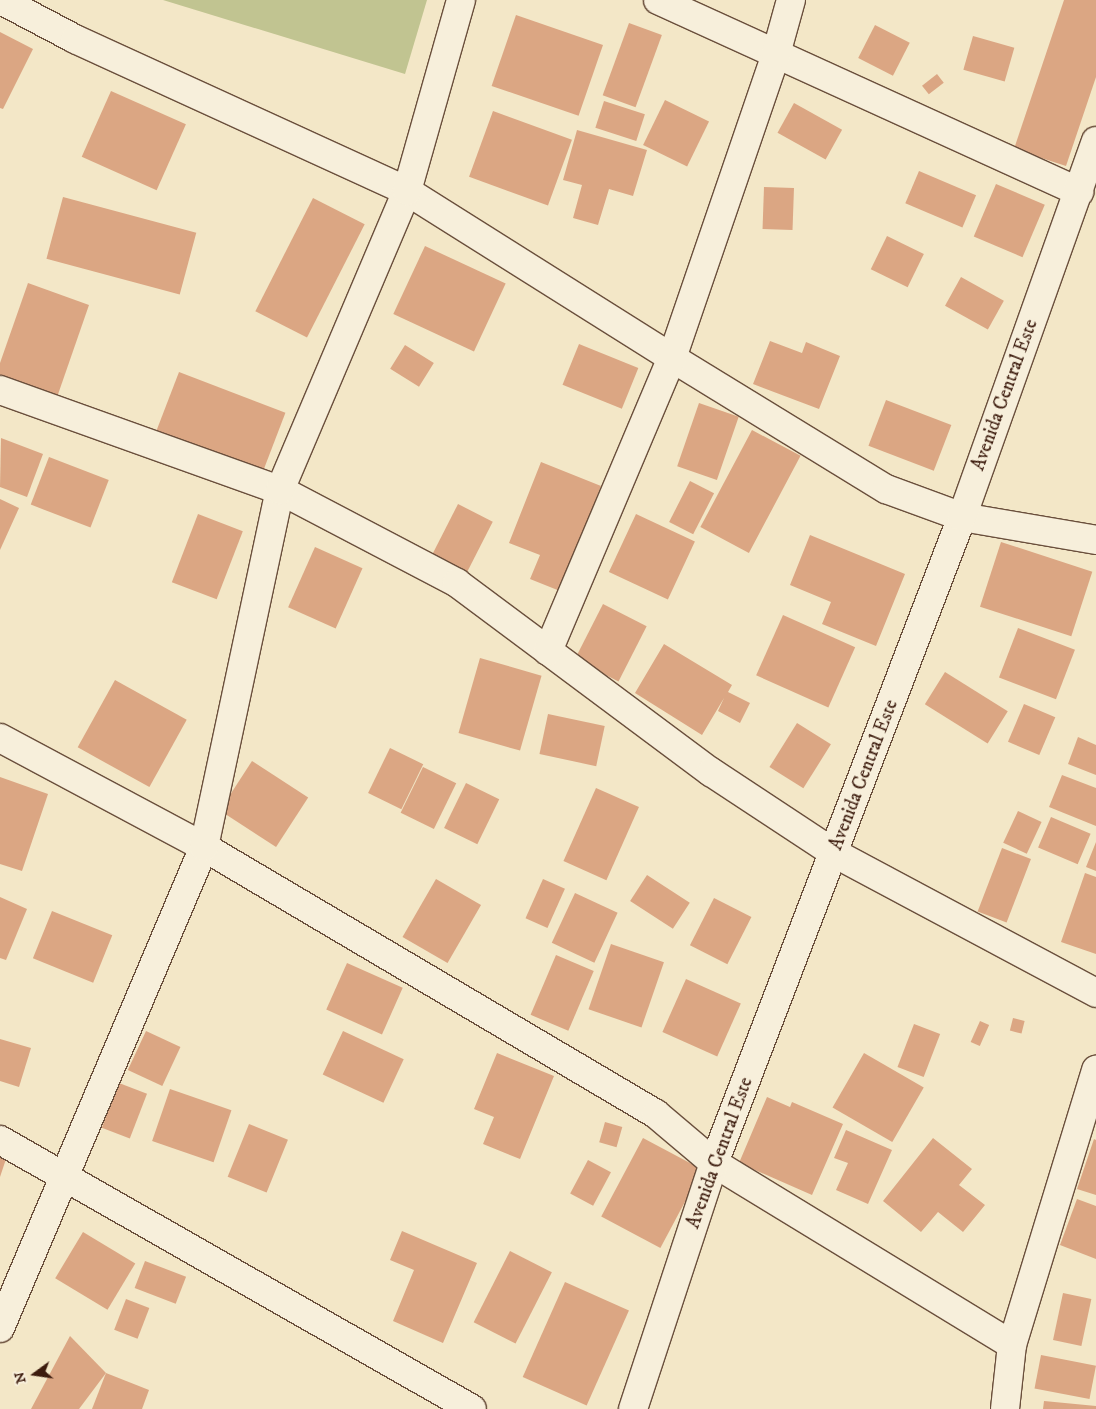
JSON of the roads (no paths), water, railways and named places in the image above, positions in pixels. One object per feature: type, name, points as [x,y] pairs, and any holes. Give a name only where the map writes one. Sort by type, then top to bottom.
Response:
[{"type":"street","points":[[1,0],[75,39],[407,191],[672,358],[886,489],[962,517],[1096,540]]},
{"type":"street","points":[[0,1328],[204,847],[280,490],[407,191],[461,0]]},
{"type":"street","points":[[658,0],[1078,192]]},
{"type":"street","points":[[548,651],[672,358],[776,54],[791,0]]},
{"type":"street","name":"Avenida Central Este","points":[[633,1409],[714,1163],[962,517],[1096,141]]},
{"type":"street","points":[[0,390],[280,490],[456,583],[711,772],[834,852],[1096,993]]},
{"type":"street","points":[[0,738],[204,847],[656,1114],[714,1163],[1012,1344]]},
{"type":"street","points":[[1005,1409],[1012,1344],[1096,1070]]},
{"type":"street","points":[[0,1140],[472,1409]]}]
